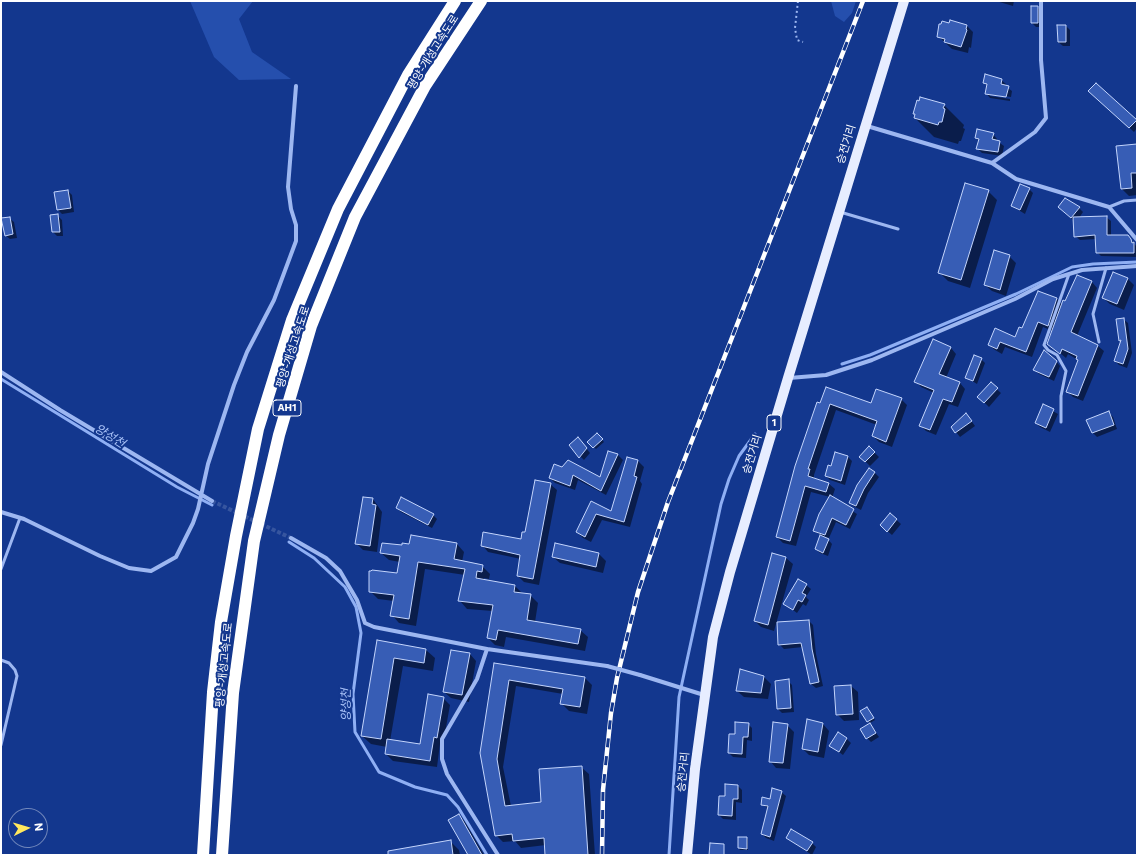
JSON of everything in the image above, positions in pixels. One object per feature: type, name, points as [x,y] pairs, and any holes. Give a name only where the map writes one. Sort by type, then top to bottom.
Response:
[{"type":"highway","name":"평양-개성고속도로","points":[[203,855],[213,692],[221,622],[236,536],[258,429],[292,320],[338,209],[408,74],[455,1]]},
{"type":"highway","name":"평양-개성고속도로","points":[[222,855],[232,693],[254,541],[279,435],[311,326],[355,217],[425,86],[481,1]]},
{"type":"main road","name":"승전거리","points":[[687,855],[704,695],[713,637],[730,572],[788,378],[864,126],[904,1]]},
{"type":"street","points":[[992,163],[1035,132],[1046,118],[1041,60],[1041,1]]},
{"type":"street","points":[[1,512],[20,518],[129,568],[151,571],[176,556],[193,523],[208,464],[234,385],[247,352],[274,300],[296,241],[296,225],[291,210],[288,187],[296,86]]},
{"type":"street","points":[[864,126],[992,163],[1016,179],[1109,207],[1137,240]]},
{"type":"street","points":[[788,378],[826,375],[872,360],[1015,299],[1053,279],[1082,270],[1137,266]]},
{"type":"street","points":[[1,372],[60,410],[212,501]]},
{"type":"street","points":[[291,538],[326,558],[340,571],[357,600],[365,623],[374,627],[487,649],[607,666],[704,695]]},
{"type":"street","points":[[487,649],[477,679],[442,739],[442,759],[447,774],[498,855]]},
{"type":"lane","points":[[1109,207],[1124,201],[1137,200]]},
{"type":"lane","points":[[838,212],[898,229]]},
{"type":"lane","points":[[1099,342],[1093,314],[1106,268]]},
{"type":"lane","points":[[1061,422],[1061,396],[1066,371],[1057,355],[1048,350],[1044,345],[1069,274]]},
{"type":"lane","points":[[1,569],[20,518]]},
{"type":"lane","points":[[1,660],[9,663],[15,670],[16,676],[1,746]]},
{"type":"path","points":[[798,1],[795,28],[796,40],[803,42]]},
{"type":"shaded area","points":[[190,1],[253,1],[239,19],[252,52],[291,79],[239,80],[214,57]]},
{"type":"shaded area","points":[[831,1],[856,1],[852,13],[844,22],[835,16]]},
{"type":"building","points":[[1031,6],[1038,6],[1038,23],[1031,23]]},
{"type":"building","points":[[950,20],[967,25],[967,30],[961,47],[944,42],[945,39],[937,37],[939,24],[941,24],[942,21],[949,23]]},
{"type":"building","points":[[1057,25],[1066,25],[1066,42],[1058,42]]},
{"type":"building","points":[[985,74],[1002,79],[1001,84],[1009,86],[1006,97],[985,94],[987,84],[983,83]]},
{"type":"building","points":[[1096,83],[1137,120],[1129,128],[1088,91]]},
{"type":"building","points":[[920,97],[945,104],[943,108],[945,109],[942,122],[939,122],[938,125],[914,118],[915,114],[913,114],[917,100],[919,101]]},
{"type":"building","points":[[977,129],[994,133],[992,139],[1000,141],[998,152],[976,149],[979,139],[975,138]]},
{"type":"building","points":[[1137,144],[1137,173],[1131,173],[1132,188],[1121,189],[1116,146]]},
{"type":"building","points":[[965,183],[989,190],[961,280],[938,273]]},
{"type":"building","points":[[1020,184],[1030,188],[1020,210],[1011,206]]},
{"type":"building","points":[[68,190],[71,208],[57,210],[54,192]]},
{"type":"building","points":[[1065,198],[1080,207],[1071,218],[1058,207]]},
{"type":"building","points":[[58,214],[60,232],[52,232],[50,215]]},
{"type":"building","points":[[1107,216],[1107,235],[1128,235],[1132,243],[1134,242],[1134,253],[1096,253],[1095,235],[1074,237],[1073,217]]},
{"type":"building","points":[[10,217],[13,234],[5,236],[1,218]]},
{"type":"building","points":[[994,250],[1010,255],[1000,290],[984,285]]},
{"type":"building","points":[[1113,272],[1128,278],[1117,304],[1102,298]]},
{"type":"building","points":[[1077,275],[1092,281],[1071,332],[1098,345],[1078,396],[1066,392],[1078,360],[1076,359],[1077,356],[1062,349],[1060,354],[1047,344],[1063,300],[1065,301]]},
{"type":"building","points":[[1038,291],[1057,298],[1048,326],[1038,322],[1026,352],[1000,342],[997,349],[988,345],[995,328],[1015,337],[1019,327],[1022,328]]},
{"type":"building","points":[[1124,318],[1128,349],[1123,364],[1114,361],[1121,340],[1119,341],[1116,319]]},
{"type":"building","points":[[933,339],[951,347],[939,374],[960,382],[952,402],[943,399],[930,430],[919,426],[934,390],[914,382]]},
{"type":"building","points":[[1044,350],[1057,361],[1049,377],[1033,370]]},
{"type":"building","points":[[974,355],[982,358],[973,381],[965,378]]},
{"type":"building","points":[[991,382],[998,388],[984,403],[977,397]]},
{"type":"building","points":[[826,387],[871,403],[876,389],[902,398],[886,442],[872,436],[877,421],[830,404],[808,469],[810,469],[808,476],[829,483],[826,492],[805,486],[790,541],[776,537],[795,466],[817,402],[820,403]]},
{"type":"building","points":[[1043,404],[1054,409],[1046,428],[1035,423]]},
{"type":"building","points":[[1109,411],[1114,425],[1092,433],[1086,420]]},
{"type":"building","points":[[966,413],[972,421],[955,433],[951,427]]},
{"type":"building","points":[[597,433],[603,439],[593,448],[587,442]]},
{"type":"building","points":[[578,437],[587,448],[579,458],[569,445]]},
{"type":"building","points":[[869,446],[875,452],[865,462],[859,457]]},
{"type":"building","points":[[608,451],[618,454],[601,491],[573,475],[570,486],[549,478],[554,464],[562,467],[568,460],[600,477]]},
{"type":"building","points":[[835,452],[848,456],[841,481],[825,476],[828,465],[831,466]]},
{"type":"building","points":[[627,457],[638,460],[634,476],[637,477],[624,522],[596,514],[585,537],[576,532],[591,501],[611,511]]},
{"type":"building","points":[[869,468],[875,472],[864,489],[856,506],[849,503],[857,485]]},
{"type":"building","points":[[535,480],[551,483],[533,579],[517,576],[520,555],[481,546],[483,532],[521,539],[522,532],[525,532]]},
{"type":"building","points":[[830,495],[854,509],[846,525],[832,518],[825,535],[813,531],[819,514]]},
{"type":"building","points":[[363,497],[373,498],[372,504],[376,505],[370,546],[355,544]]},
{"type":"building","points":[[401,497],[434,514],[428,525],[396,508]]},
{"type":"building","points":[[890,513],[897,519],[887,532],[880,525]]},
{"type":"building","points":[[411,535],[457,543],[454,559],[483,565],[482,572],[477,571],[476,578],[515,585],[514,592],[531,594],[527,620],[581,629],[578,644],[498,630],[496,640],[487,638],[493,605],[458,601],[465,569],[418,562],[409,619],[390,616],[394,595],[369,592],[369,571],[372,570],[397,573],[400,556],[380,553],[382,543],[402,545],[402,543],[409,544]]},
{"type":"building","points":[[820,535],[829,539],[823,553],[815,549]]},
{"type":"building","points":[[555,543],[599,553],[596,567],[552,557]]},
{"type":"building","points":[[772,553],[786,557],[768,625],[754,621]]},
{"type":"building","points":[[798,579],[807,584],[802,593],[806,595],[802,602],[798,600],[793,610],[783,604]]},
{"type":"building","points":[[809,620],[812,649],[819,682],[810,684],[801,643],[778,645],[777,622]]},
{"type":"building","points":[[377,640],[426,649],[424,663],[394,658],[381,739],[361,736]]},
{"type":"building","points":[[451,650],[470,653],[462,695],[443,692]]},
{"type":"building","points":[[494,663],[585,677],[580,707],[560,704],[563,689],[509,680],[497,759],[505,806],[541,802],[539,769],[582,766],[588,855],[545,855],[544,838],[513,841],[512,834],[495,836],[480,753]]},
{"type":"building","points":[[740,669],[764,676],[761,693],[736,691]]},
{"type":"building","points":[[789,679],[791,708],[777,709],[775,681]]},
{"type":"building","points":[[851,685],[853,714],[836,715],[834,686]]},
{"type":"building","points":[[428,694],[444,697],[437,738],[434,737],[430,761],[385,754],[387,739],[420,744]]},
{"type":"building","points":[[867,707],[874,718],[867,722],[860,711]]},
{"type":"building","points":[[807,719],[823,723],[818,752],[802,749]]},
{"type":"building","points":[[735,722],[749,723],[748,737],[743,737],[742,754],[728,753],[729,734],[735,734]]},
{"type":"building","points":[[773,722],[788,724],[783,763],[769,762]]},
{"type":"building","points":[[870,723],[876,733],[866,739],[860,729]]},
{"type":"building","points":[[838,732],[847,738],[839,752],[829,746]]},
{"type":"building","points":[[725,784],[738,785],[738,799],[733,799],[732,816],[718,815],[719,796],[725,796]]},
{"type":"building","points":[[772,788],[782,791],[770,837],[761,834],[768,806],[761,805],[762,797],[770,799]]},
{"type":"building","points":[[459,814],[482,855],[468,855],[448,820]]},
{"type":"building","points":[[791,829],[813,842],[807,851],[786,838]]},
{"type":"building","points":[[738,837],[747,837],[747,849],[738,848]]},
{"type":"building","points":[[451,840],[453,855],[388,855],[388,851]]},
{"type":"building","points":[[710,843],[724,844],[724,855],[709,855]]},
{"type":"waterway","points":[[842,364],[870,355],[1016,294],[1072,267],[1093,264],[1137,262]]},
{"type":"waterway","name":"양성천","points":[[1,379],[177,487],[212,505]]},
{"type":"waterway","points":[[669,855],[679,697],[721,504],[729,479],[739,456],[755,434]]},
{"type":"waterway","name":"양성천","points":[[289,542],[314,558],[345,587],[356,607],[361,633],[353,694],[355,732],[379,772],[415,787],[447,795],[458,807],[487,855]]},
{"type":"tunnel","points":[[212,501],[291,538]]},
{"type":"railway","points":[[602,855],[603,790],[611,713],[617,678],[638,592],[668,502],[863,1]]}]
